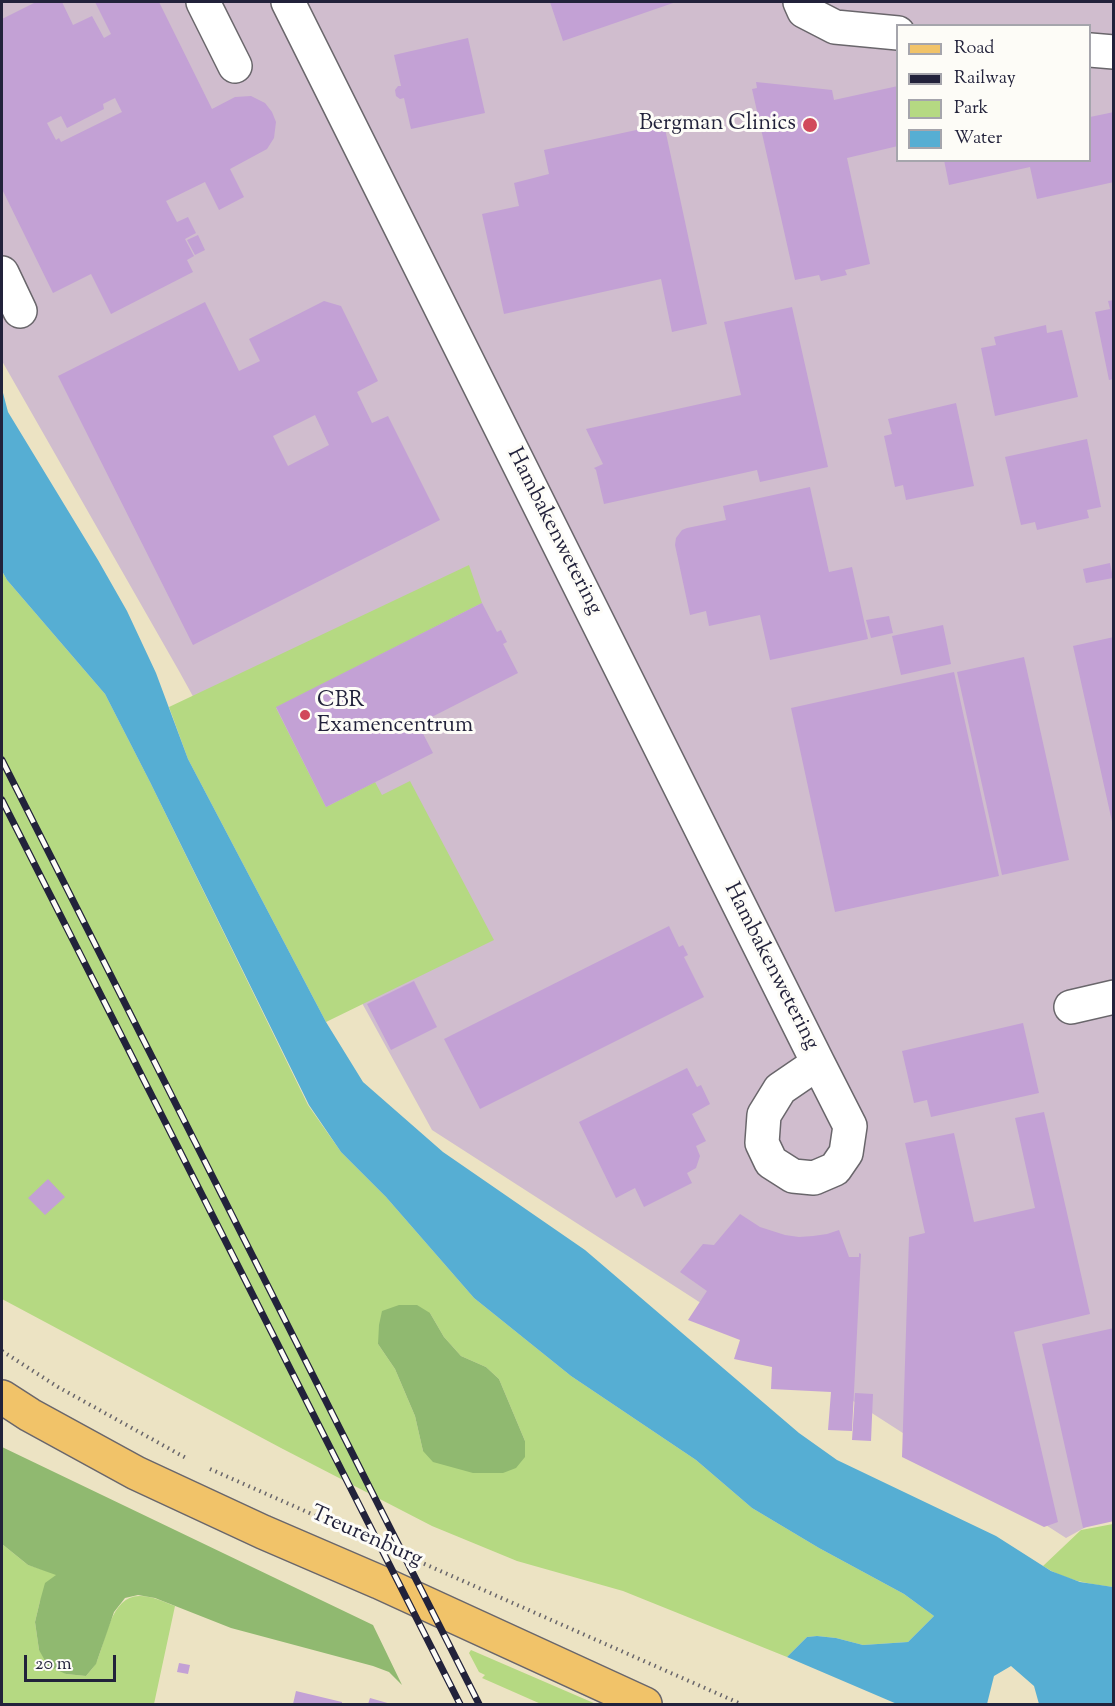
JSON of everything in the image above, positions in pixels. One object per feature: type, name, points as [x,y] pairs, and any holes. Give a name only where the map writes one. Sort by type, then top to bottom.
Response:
[{"type":"main road","name":"Treurenburg","points":[[2,1397],[30,1415],[136,1473],[645,1704]]},
{"type":"street","points":[[203,2],[235,66]]},
{"type":"street","name":"Hambakenwetering","points":[[288,2],[818,1063]]},
{"type":"street","points":[[800,2],[804,11],[836,27],[896,33]]},
{"type":"street","points":[[1091,50],[1113,52]]},
{"type":"street","points":[[2,273],[21,310]]},
{"type":"street","points":[[1071,1007],[1113,997]]},
{"type":"path","points":[[2,1352],[58,1387],[190,1460]]},
{"type":"path","name":"Treurenburg","points":[[201,1465],[741,1704]]},
{"type":"shaded area","points":[[2,2],[1113,2],[1113,1512],[1066,1538],[432,1130],[179,671],[2,361]]},
{"type":"green space","points":[[469,565],[482,603],[276,708],[326,807],[375,782],[382,795],[410,781],[494,940],[326,1022],[188,759],[169,707]]},
{"type":"green space","points":[[2,571],[7,580],[105,694],[308,1105],[341,1152],[386,1197],[474,1298],[571,1376],[696,1460],[752,1508],[819,1548],[904,1594],[934,1616],[908,1642],[863,1645],[836,1638],[807,1637],[787,1657],[623,1591],[517,1561],[432,1526],[2,1299]],"holes":[[[430,1313],[444,1337],[461,1356],[486,1367],[499,1379],[525,1441],[423,1451],[415,1416],[395,1369],[378,1344]]]},
{"type":"green space","points":[[399,1305],[417,1305],[430,1313],[444,1337],[461,1356],[486,1367],[499,1379],[525,1441],[525,1457],[516,1468],[503,1473],[473,1473],[433,1462],[423,1451],[415,1416],[395,1369],[378,1344],[382,1311]]},
{"type":"green space","points":[[2,1447],[373,1625],[402,1685],[389,1672],[373,1666],[231,1628],[155,1598],[138,1595],[125,1598],[114,1612],[96,1664],[86,1676],[66,1674],[48,1666],[39,1650],[35,1622],[45,1583],[56,1575],[28,1565],[2,1544]]},
{"type":"green space","points":[[1113,1524],[1113,1587],[1068,1578],[1043,1566],[1081,1530]]},
{"type":"green space","points":[[2,1544],[28,1565],[57,1574],[40,1601],[35,1622],[39,1650],[66,1674],[86,1676],[97,1661],[116,1611],[130,1598],[149,1597],[175,1606],[154,1704],[2,1704]]},
{"type":"green space","points":[[471,1650],[596,1704],[541,1704],[482,1678],[485,1675],[479,1672],[469,1653]]},
{"type":"water","points":[[2,389],[8,412],[127,611],[156,673],[188,759],[326,1022],[363,1082],[443,1152],[585,1250],[799,1433],[837,1460],[996,1536],[1051,1571],[1080,1582],[1113,1587],[1113,1704],[1039,1704],[1034,1686],[1011,1666],[994,1676],[987,1704],[897,1704],[787,1657],[807,1637],[836,1638],[863,1645],[908,1642],[934,1616],[904,1594],[819,1548],[752,1508],[696,1460],[571,1376],[474,1298],[386,1197],[341,1152],[309,1105],[105,694],[7,580],[2,571]]},
{"type":"building","points":[[36,2],[62,2],[73,25],[92,16],[104,38],[111,34],[95,2],[159,2],[212,109],[235,97],[251,96],[265,103],[272,112],[276,122],[274,138],[267,149],[230,169],[244,197],[219,210],[205,182],[166,201],[177,222],[188,217],[196,233],[185,239],[194,256],[187,260],[193,272],[111,314],[91,274],[53,293],[2,189],[2,19]],"holes":[[[115,98],[122,112],[61,142],[59,138],[56,140],[47,123],[61,116],[67,128],[104,109],[103,104]]]},
{"type":"building","points":[[550,2],[676,2],[563,41]]},
{"type":"building","points":[[468,38],[485,113],[411,129],[404,98],[400,99],[396,96],[395,90],[401,86],[394,55]]},
{"type":"building","points":[[756,82],[832,90],[834,100],[896,86],[896,146],[847,158],[870,264],[845,270],[847,275],[821,281],[819,275],[795,280],[752,89],[757,88]]},
{"type":"building","points":[[1114,112],[1114,182],[1037,199],[1030,167],[949,185],[944,162],[1091,162],[1091,117]]},
{"type":"building","points":[[664,124],[707,324],[672,332],[661,279],[504,314],[482,214],[519,206],[514,183],[549,174],[544,150]]},
{"type":"building","points":[[198,235],[205,250],[195,255],[187,240]]},
{"type":"building","points":[[1114,300],[1114,379],[1109,380],[1095,312],[1110,309],[1108,301]]},
{"type":"building","points":[[324,301],[341,306],[378,381],[357,392],[372,423],[388,416],[440,520],[193,645],[58,376],[205,302],[239,371],[260,361],[249,339]],"holes":[[[315,415],[329,445],[288,466],[273,436]]]},
{"type":"building","points":[[792,307],[828,467],[760,482],[757,470],[604,504],[594,468],[603,464],[586,429],[741,395],[724,322]]},
{"type":"building","points":[[1046,325],[1047,333],[1062,330],[1078,397],[995,416],[981,348],[996,345],[994,337]]},
{"type":"building","points":[[956,403],[974,486],[906,500],[903,485],[895,487],[884,436],[892,434],[888,419]]},
{"type":"building","points":[[1087,439],[1101,507],[1087,510],[1089,518],[1037,530],[1035,522],[1021,525],[1005,457]]},
{"type":"building","points":[[810,487],[829,572],[852,567],[868,639],[770,660],[760,615],[709,626],[706,611],[690,615],[675,545],[676,538],[682,530],[687,528],[726,520],[723,506]]},
{"type":"building","points":[[1110,563],[1113,578],[1086,583],[1083,569]]},
{"type":"building","points":[[482,603],[497,632],[501,630],[507,642],[503,644],[518,673],[418,724],[433,753],[326,807],[276,707]]},
{"type":"building","points":[[889,616],[893,633],[871,638],[866,620]]},
{"type":"building","points":[[943,625],[951,664],[901,675],[892,636]]},
{"type":"building","points":[[1114,637],[1114,826],[1113,826],[1073,646]]},
{"type":"building","points":[[1024,657],[1069,860],[1002,875],[957,672]]},
{"type":"building","points":[[954,672],[999,876],[835,912],[791,708]]},
{"type":"building","points":[[669,926],[679,947],[683,945],[688,955],[684,957],[704,997],[480,1109],[444,1039]]},
{"type":"building","points":[[414,981],[437,1027],[391,1050],[367,1004]]},
{"type":"building","points":[[1023,1023],[1039,1093],[931,1117],[927,1100],[914,1103],[902,1051]]},
{"type":"building","points":[[687,1068],[697,1087],[701,1085],[710,1104],[692,1114],[706,1141],[696,1146],[700,1156],[696,1168],[687,1173],[692,1183],[644,1207],[635,1188],[616,1198],[579,1122]]},
{"type":"building","points":[[1044,1112],[1090,1314],[1014,1332],[1058,1522],[1044,1527],[902,1457],[909,1237],[925,1233],[905,1143],[954,1133],[974,1222],[1035,1208],[1015,1118]]},
{"type":"building","points":[[48,1179],[65,1197],[45,1215],[28,1198]]},
{"type":"building","points":[[740,1214],[760,1227],[785,1235],[813,1236],[839,1230],[849,1257],[859,1257],[859,1253],[861,1254],[852,1431],[828,1430],[831,1392],[771,1389],[772,1367],[734,1359],[740,1340],[688,1320],[707,1291],[680,1272],[703,1244],[714,1245]]},
{"type":"building","points":[[1114,1328],[1114,1521],[1083,1528],[1042,1344]]},
{"type":"building","points":[[855,1393],[873,1394],[871,1441],[852,1440]]},
{"type":"building","points":[[179,1663],[190,1665],[188,1674],[177,1672]]},
{"type":"building","points":[[296,1691],[342,1702],[342,1704],[293,1704]]},
{"type":"building","points":[[370,1698],[391,1704],[368,1704]]},
{"type":"railway","points":[[2,760],[479,1704]]},
{"type":"railway","points":[[2,800],[460,1704]]},
{"type":"place","name":"Bergman Clinics","points":[[810,125]]},
{"type":"place","name":"CBR Examencentrum","points":[[305,715]]}]
